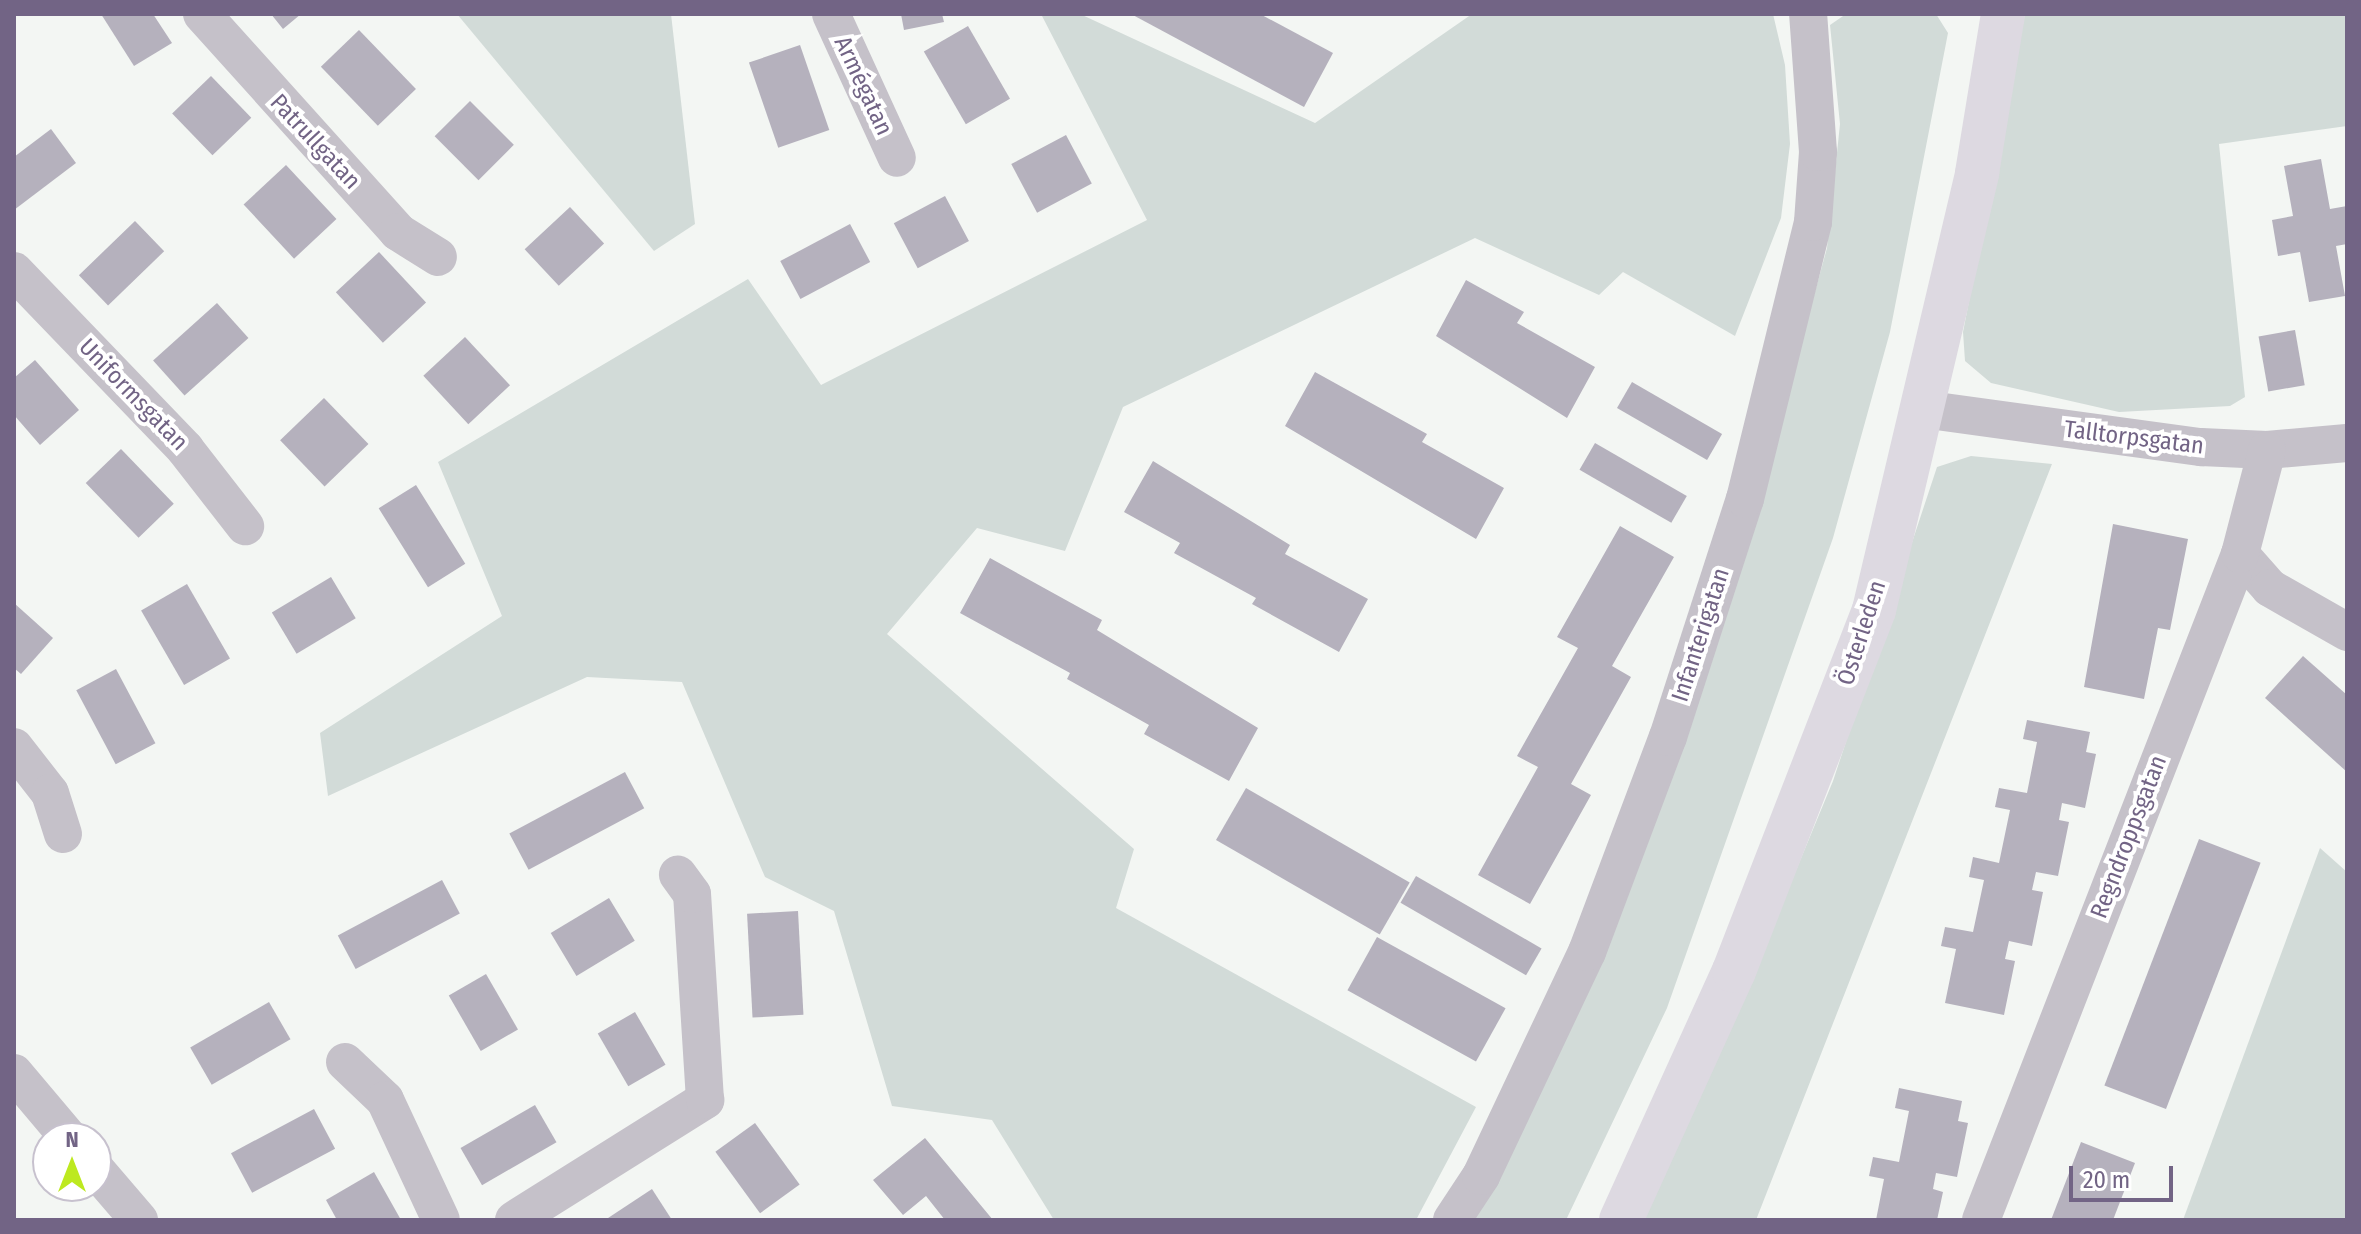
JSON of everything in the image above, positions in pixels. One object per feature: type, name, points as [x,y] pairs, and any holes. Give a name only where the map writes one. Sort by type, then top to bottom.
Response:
[{"type":"main road","name":"Österleden","points":[[1621,1220],[1729,985],[1874,610],[1977,173],[2003,14]]},
{"type":"street","name":"Patrullgatan","points":[[202,14],[398,232],[438,257]]},
{"type":"street","name":"Armégatan","points":[[831,14],[897,158]]},
{"type":"street","name":"Infanterigatan","points":[[1452,1220],[1481,1176],[1587,952],[1668,737],[1745,499],[1813,222],[1818,152],[1808,14]]},
{"type":"street","name":"Uniformsgatan","points":[[14,271],[185,449],[245,526]]},
{"type":"street","name":"Talltorpsgatan","points":[[1922,409],[2118,439],[2267,450],[2347,443]]},
{"type":"street","name":"Regndroppsgatan","points":[[1981,1220],[2240,554],[2267,450]]},
{"type":"street","points":[[2240,554],[2270,588],[2347,632]]},
{"type":"street","points":[[14,747],[50,793],[63,834]]},
{"type":"street","points":[[514,1220],[705,1100],[692,894],[678,875]]},
{"type":"street","points":[[345,1062],[385,1100],[441,1220]]},
{"type":"street","points":[[14,1073],[55,1122]]},
{"type":"street","points":[[112,1189],[139,1220]]},
{"type":"shaded area","points":[[457,14],[671,14],[695,224],[654,251]]},
{"type":"shaded area","points":[[1041,14],[1080,14],[1315,123],[1472,14],[1773,14],[1785,65],[1790,144],[1781,218],[1735,336],[1623,272],[1599,295],[1475,238],[1123,407],[1065,551],[977,528],[887,634],[1134,849],[1116,908],[1476,1107],[1416,1220],[1054,1220],[992,1120],[892,1106],[834,911],[765,877],[682,682],[587,677],[328,796],[320,733],[502,616],[438,462],[748,279],[821,385],[1147,220]]},
{"type":"shaded area","points":[[1846,14],[1936,14],[1948,33],[1890,332],[1833,538],[1667,1008],[1566,1220],[1464,1220],[1739,568],[1827,248],[1840,124],[1830,25]]},
{"type":"shaded area","points":[[2025,14],[2347,14],[2347,126],[2219,144],[2245,397],[2230,406],[2119,412],[1991,383],[1965,361],[1963,332]]},
{"type":"shaded area","points":[[1971,456],[2052,464],[1756,1220],[1635,1220],[1765,945],[1833,781],[1937,467]]},
{"type":"shaded area","points":[[2320,848],[2347,872],[2347,1220],[2183,1220]]},
{"type":"building","points":[[101,14],[153,14],[172,43],[134,66]]},
{"type":"building","points":[[271,14],[301,14],[283,29]]},
{"type":"building","points":[[901,14],[942,14],[944,22],[904,30]]},
{"type":"building","points":[[1131,14],[1260,14],[1333,53],[1304,107]]},
{"type":"building","points":[[968,26],[1010,99],[966,124],[924,52]]},
{"type":"building","points":[[359,30],[416,89],[378,126],[321,67]]},
{"type":"building","points":[[800,45],[829,130],[778,148],[749,63]]},
{"type":"building","points":[[211,76],[251,118],[212,155],[172,114]]},
{"type":"building","points":[[470,101],[514,145],[478,180],[435,136]]},
{"type":"building","points":[[51,129],[76,163],[14,210],[14,157]]},
{"type":"building","points":[[1066,135],[1092,184],[1037,213],[1011,164]]},
{"type":"building","points":[[2321,159],[2330,209],[2347,206],[2347,244],[2336,246],[2345,296],[2309,302],[2300,252],[2278,256],[2272,220],[2293,216],[2284,166]]},
{"type":"building","points":[[286,165],[336,219],[294,259],[244,205]]},
{"type":"building","points":[[945,196],[969,241],[918,268],[894,223]]},
{"type":"building","points":[[570,207],[604,244],[559,286],[525,249]]},
{"type":"building","points":[[135,221],[164,251],[108,305],[79,275]]},
{"type":"building","points":[[850,224],[870,262],[800,299],[780,261]]},
{"type":"building","points":[[379,252],[426,302],[383,343],[336,292]]},
{"type":"building","points":[[1466,280],[1524,312],[1517,323],[1595,367],[1567,418],[1436,336]]},
{"type":"building","points":[[217,303],[248,338],[185,395],[153,361]]},
{"type":"building","points":[[2295,330],[2305,385],[2268,392],[2259,336]]},
{"type":"building","points":[[465,337],[510,385],[468,424],[423,376]]},
{"type":"building","points":[[35,360],[79,410],[40,445],[14,415],[14,378]]},
{"type":"building","points":[[1315,372],[1427,434],[1422,442],[1504,488],[1476,539],[1285,426]]},
{"type":"building","points":[[1632,382],[1722,434],[1707,460],[1617,408]]},
{"type":"building","points":[[324,398],[368,444],[325,486],[280,440]]},
{"type":"building","points":[[1595,443],[1687,496],[1671,523],[1580,470]]},
{"type":"building","points":[[121,449],[174,504],[139,538],[86,483]]},
{"type":"building","points":[[1153,461],[1290,545],[1285,554],[1368,599],[1339,652],[1252,604],[1256,598],[1174,553],[1180,543],[1124,512]]},
{"type":"building","points":[[416,485],[465,564],[428,587],[379,508]]},
{"type":"building","points":[[2113,524],[2188,539],[2170,630],[2158,628],[2144,699],[2084,687]]},
{"type":"building","points":[[1620,526],[1674,557],[1612,666],[1631,677],[1571,784],[1591,795],[1530,904],[1478,875],[1538,767],[1517,756],[1578,648],[1557,637]]},
{"type":"building","points":[[990,558],[1102,620],[1097,630],[1258,728],[1229,781],[1144,734],[1149,725],[1067,679],[1070,673],[960,613]]},
{"type":"building","points":[[331,577],[356,618],[297,654],[272,613]]},
{"type":"building","points":[[187,584],[230,658],[184,685],[141,610]]},
{"type":"building","points":[[14,603],[53,638],[21,674],[14,668]]},
{"type":"building","points":[[2303,656],[2347,695],[2347,772],[2265,698]]},
{"type":"building","points":[[116,669],[155,743],[116,764],[76,690]]},
{"type":"building","points":[[2027,720],[2090,732],[2086,752],[2096,754],[2085,808],[2062,803],[2059,820],[2069,822],[2058,876],[2036,872],[2032,890],[2043,892],[2032,946],[2009,941],[2005,959],[2015,961],[2004,1015],[1945,1003],[1956,949],[1941,946],[1945,927],[1973,932],[1984,880],[1969,877],[1973,857],[1999,863],[2010,810],[1995,807],[1999,788],[2027,793],[2037,742],[2023,739]]},
{"type":"building","points":[[625,772],[644,808],[529,870],[509,834]]},
{"type":"building","points":[[1246,788],[1410,883],[1380,934],[1216,840]]},
{"type":"building","points":[[2199,839],[2261,863],[2166,1109],[2104,1085]]},
{"type":"building","points":[[1416,876],[1542,948],[1526,975],[1400,903]]},
{"type":"building","points":[[442,880],[460,914],[356,969],[338,935]]},
{"type":"building","points":[[609,898],[635,941],[576,976],[551,933]]},
{"type":"building","points":[[798,911],[803,1015],[753,1018],[747,914]]},
{"type":"building","points":[[1377,937],[1506,1008],[1476,1062],[1347,990]]},
{"type":"building","points":[[486,974],[518,1029],[481,1051],[449,996]]},
{"type":"building","points":[[269,1002],[290,1039],[212,1085],[190,1048]]},
{"type":"building","points":[[635,1012],[666,1065],[628,1086],[598,1034]]},
{"type":"building","points":[[1899,1088],[1962,1101],[1958,1121],[1968,1123],[1957,1177],[1936,1173],[1933,1189],[1943,1192],[1937,1220],[1876,1220],[1884,1179],[1869,1176],[1873,1157],[1899,1162],[1909,1111],[1895,1108]]},
{"type":"building","points":[[535,1105],[556,1142],[482,1185],[461,1148]]},
{"type":"building","points":[[314,1109],[335,1149],[252,1193],[231,1153]]},
{"type":"building","points":[[755,1123],[800,1184],[760,1213],[715,1152]]},
{"type":"building","points":[[925,1138],[993,1220],[945,1220],[926,1196],[903,1215],[873,1180]]},
{"type":"building","points":[[2081,1142],[2135,1163],[2113,1220],[2051,1220]]},
{"type":"building","points":[[374,1172],[401,1220],[337,1220],[326,1200]]},
{"type":"building","points":[[652,1189],[672,1220],[605,1220]]}]
